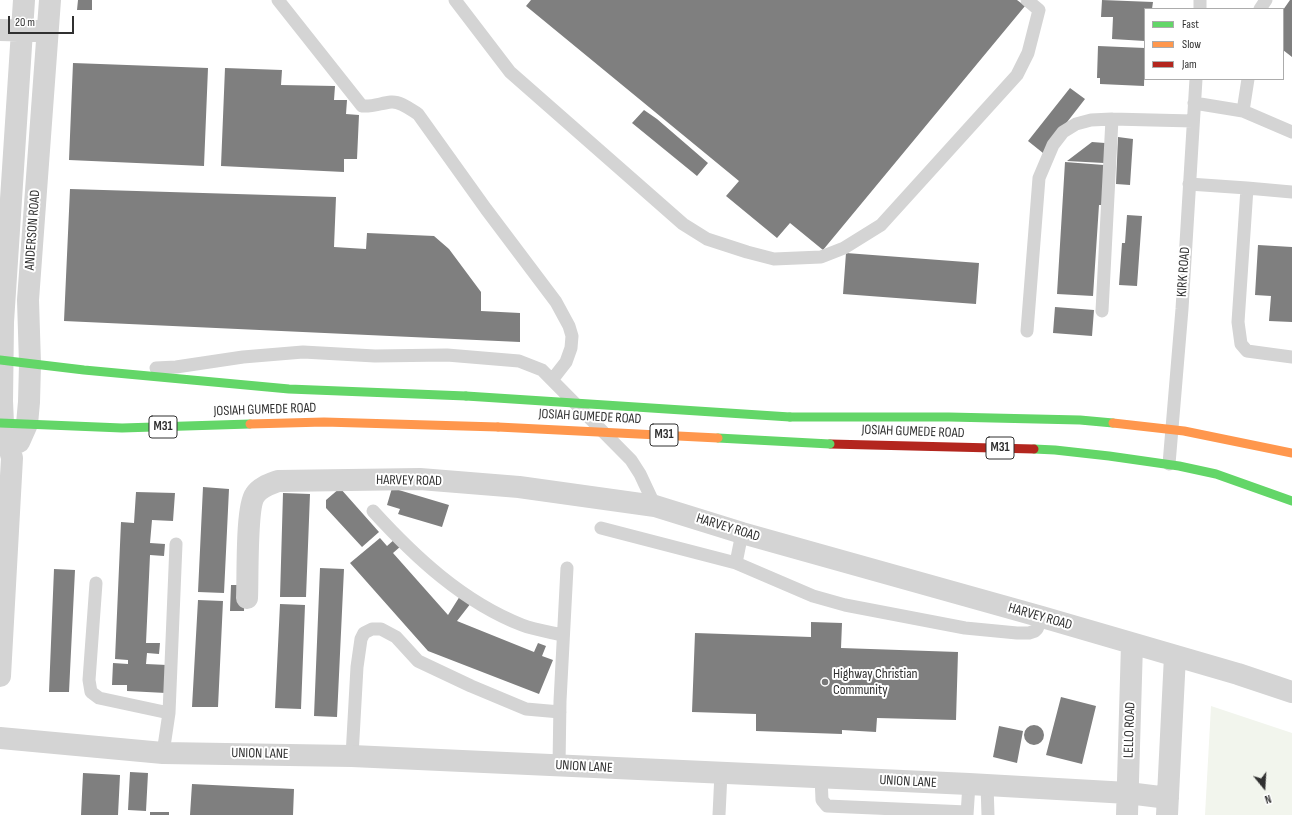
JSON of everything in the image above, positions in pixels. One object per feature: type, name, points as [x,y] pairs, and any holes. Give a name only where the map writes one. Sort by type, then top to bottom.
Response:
[{"type":"main road","name":"JOSIAH GUMEDE ROAD","points":[[1,380],[30,364],[289,389],[466,396],[790,417],[941,417],[1080,420],[1172,429],[1292,453]]},
{"type":"main road","name":"JOSIAH GUMEDE ROAD","points":[[2,424],[122,428],[324,422],[498,427],[830,444],[1055,450],[1169,464],[1216,474],[1292,502]]},
{"type":"street","name":"ANDERSON ROAD","points":[[0,676],[12,458],[2,424],[1,380],[3,322],[24,0]]},
{"type":"street","name":"ANDERSON ROAD","points":[[12,458],[28,424],[30,364],[28,300],[50,0]]},
{"type":"street","points":[[0,30],[22,29],[48,32]]},
{"type":"street","name":"HARVEY ROAD","points":[[248,598],[250,512],[254,495],[261,488],[278,481],[420,479],[519,487],[655,506],[742,533],[1042,617],[1238,674],[1292,692]]},
{"type":"street","name":"LELLO ROAD","points":[[1127,815],[1132,644]]},
{"type":"street","points":[[1168,807],[1175,656]]},
{"type":"street","name":"UNION LANE","points":[[0,738],[163,752],[352,756],[1128,793],[1168,807]]},
{"type":"lane","points":[[278,0],[362,106],[371,106],[393,101],[404,105],[418,114],[486,209],[556,302],[569,326],[572,336],[571,348],[566,362],[552,380]]},
{"type":"lane","points":[[455,0],[510,72],[683,224],[707,239],[774,259],[821,257],[844,248],[881,225],[1017,75],[1028,53],[1039,10],[1027,0]]},
{"type":"lane","name":"KIRK ROAD","points":[[1169,464],[1182,309],[1196,80]]},
{"type":"lane","points":[[1243,111],[1248,80]]},
{"type":"lane","points":[[1194,103],[1243,111],[1292,132]]},
{"type":"lane","points":[[1027,331],[1039,178],[1053,145],[1063,132],[1076,124],[1091,120],[1112,119],[1193,121]]},
{"type":"lane","points":[[1102,311],[1112,119]]},
{"type":"lane","points":[[1189,184],[1292,192]]},
{"type":"lane","points":[[1247,188],[1238,322],[1241,344],[1247,351],[1292,357]]},
{"type":"lane","points":[[84,370],[176,367],[243,357],[302,352],[374,356],[447,355],[519,361],[542,370],[631,460],[640,474],[655,506]]},
{"type":"lane","points":[[374,511],[397,537],[424,562],[470,598],[505,618],[524,626],[563,635]]},
{"type":"lane","points":[[601,528],[736,563],[813,596],[845,605],[965,628],[1017,634],[1029,633],[1037,629],[1042,617]]},
{"type":"lane","points":[[736,563],[742,533]]},
{"type":"lane","points":[[163,752],[169,713],[176,544]]},
{"type":"lane","points":[[559,766],[563,635],[567,568]]},
{"type":"lane","points":[[96,583],[89,680],[91,692],[100,698],[169,713]]},
{"type":"lane","points":[[352,756],[357,667],[361,639],[364,633],[372,629],[381,629],[396,637],[418,661],[471,686],[526,709],[560,712]]},
{"type":"lane","points":[[719,815],[721,773]]},
{"type":"lane","points":[[822,778],[822,800],[827,806],[967,814],[978,785]]},
{"type":"lane","points":[[978,785],[988,815]]},
{"type":"shaded area","points":[[1211,706],[1292,733],[1292,815],[1205,815]]},
{"type":"building","points":[[78,0],[92,0],[92,10],[77,10]]},
{"type":"building","points":[[531,0],[1017,0],[1025,6],[823,250],[790,223],[777,238],[726,196],[739,181],[526,6]]},
{"type":"building","points":[[1102,0],[1153,2],[1152,8],[1144,8],[1144,41],[1112,39],[1113,17],[1101,17]]},
{"type":"building","points":[[1290,0],[1292,0],[1292,57],[1284,51],[1284,9]]},
{"type":"building","points":[[1098,46],[1144,48],[1144,86],[1100,84],[1100,78],[1097,78]]},
{"type":"building","points":[[73,63],[208,68],[204,166],[69,160]]},
{"type":"building","points":[[225,68],[282,70],[281,85],[335,86],[334,100],[347,100],[346,114],[359,115],[357,159],[344,159],[344,172],[221,166]]},
{"type":"building","points":[[1070,88],[1085,99],[1043,153],[1028,141]]},
{"type":"building","points":[[644,110],[657,119],[708,163],[697,176],[632,123]]},
{"type":"building","points":[[1118,137],[1133,139],[1130,185],[1116,184]]},
{"type":"building","points":[[1092,142],[1105,143],[1104,163],[1067,161]]},
{"type":"building","points":[[1065,162],[1104,165],[1102,205],[1099,205],[1093,296],[1057,294]]},
{"type":"building","points":[[70,189],[336,197],[334,247],[366,249],[367,233],[434,236],[449,249],[481,292],[481,311],[520,313],[520,342],[64,321]]},
{"type":"building","points":[[1127,215],[1142,216],[1137,286],[1119,285],[1122,243],[1125,243]]},
{"type":"building","points":[[1258,245],[1292,247],[1292,322],[1269,321],[1271,296],[1255,295]]},
{"type":"building","points":[[846,253],[979,263],[976,304],[843,294]]},
{"type":"building","points":[[1055,307],[1094,310],[1092,336],[1053,333]]},
{"type":"building","points":[[203,487],[229,489],[224,593],[198,592]]},
{"type":"building","points":[[340,488],[379,532],[362,547],[326,508],[326,500]]},
{"type":"building","points":[[392,488],[449,505],[442,527],[398,514],[400,509],[387,505]]},
{"type":"building","points":[[136,492],[175,493],[173,521],[152,520],[150,543],[165,544],[164,556],[150,555],[146,643],[160,643],[159,654],[147,653],[146,664],[167,665],[166,693],[127,691],[127,685],[112,685],[113,663],[128,664],[128,660],[115,659],[121,522],[134,523]]},
{"type":"building","points":[[283,493],[310,494],[306,597],[280,597]]},
{"type":"building","points":[[380,538],[387,546],[395,539],[401,546],[393,553],[448,615],[460,596],[471,603],[457,621],[534,652],[538,643],[546,646],[542,656],[553,660],[539,694],[428,651],[350,563]]},
{"type":"building","points":[[320,568],[344,569],[337,717],[314,716]]},
{"type":"building","points":[[54,569],[75,570],[69,692],[49,692]]},
{"type":"building","points":[[231,585],[245,585],[244,611],[230,611]]},
{"type":"building","points":[[198,600],[223,601],[218,707],[192,707]]},
{"type":"building","points":[[280,604],[305,605],[301,709],[275,708]]},
{"type":"building","name":"Highway Christian Community","points":[[811,622],[842,623],[841,648],[958,652],[956,720],[877,718],[876,732],[842,730],[842,734],[756,731],[756,714],[692,712],[695,633],[811,637]]},
{"type":"building","points":[[1061,697],[1096,706],[1082,764],[1046,755]]},
{"type":"building","points":[[1034,725],[1041,728],[1044,735],[1041,742],[1034,745],[1027,742],[1024,735],[1027,728]]},
{"type":"building","points":[[999,726],[1023,731],[1017,763],[993,757]]},
{"type":"building","points":[[130,772],[148,773],[146,811],[128,810]]},
{"type":"building","points":[[83,773],[120,775],[118,815],[81,815]]},
{"type":"building","points":[[192,784],[294,789],[293,815],[190,815]]},
{"type":"building","points":[[150,812],[169,812],[169,815],[150,815]]},
{"type":"traffic: fast","points":[[0,360],[84,370],[289,389],[466,396]]},
{"type":"traffic: fast","points":[[466,396],[790,417]]},
{"type":"traffic: fast","points":[[790,417],[949,417],[1080,420],[1113,423]]},
{"type":"traffic: fast","points":[[0,423],[122,428],[250,424]]},
{"type":"traffic: fast","points":[[718,438],[830,444]]},
{"type":"traffic: fast","points":[[1034,449],[1109,456],[1179,466],[1216,474],[1292,501]]},
{"type":"traffic: slow","points":[[250,424],[324,422],[498,427]]},
{"type":"traffic: slow","points":[[1113,423],[1184,431],[1292,453]]},
{"type":"traffic: slow","points":[[498,427],[718,438]]},
{"type":"traffic: jam","points":[[830,444],[1034,449]]},
{"type":"place","name":"Highway Christian Community","points":[[825,682]]}]
